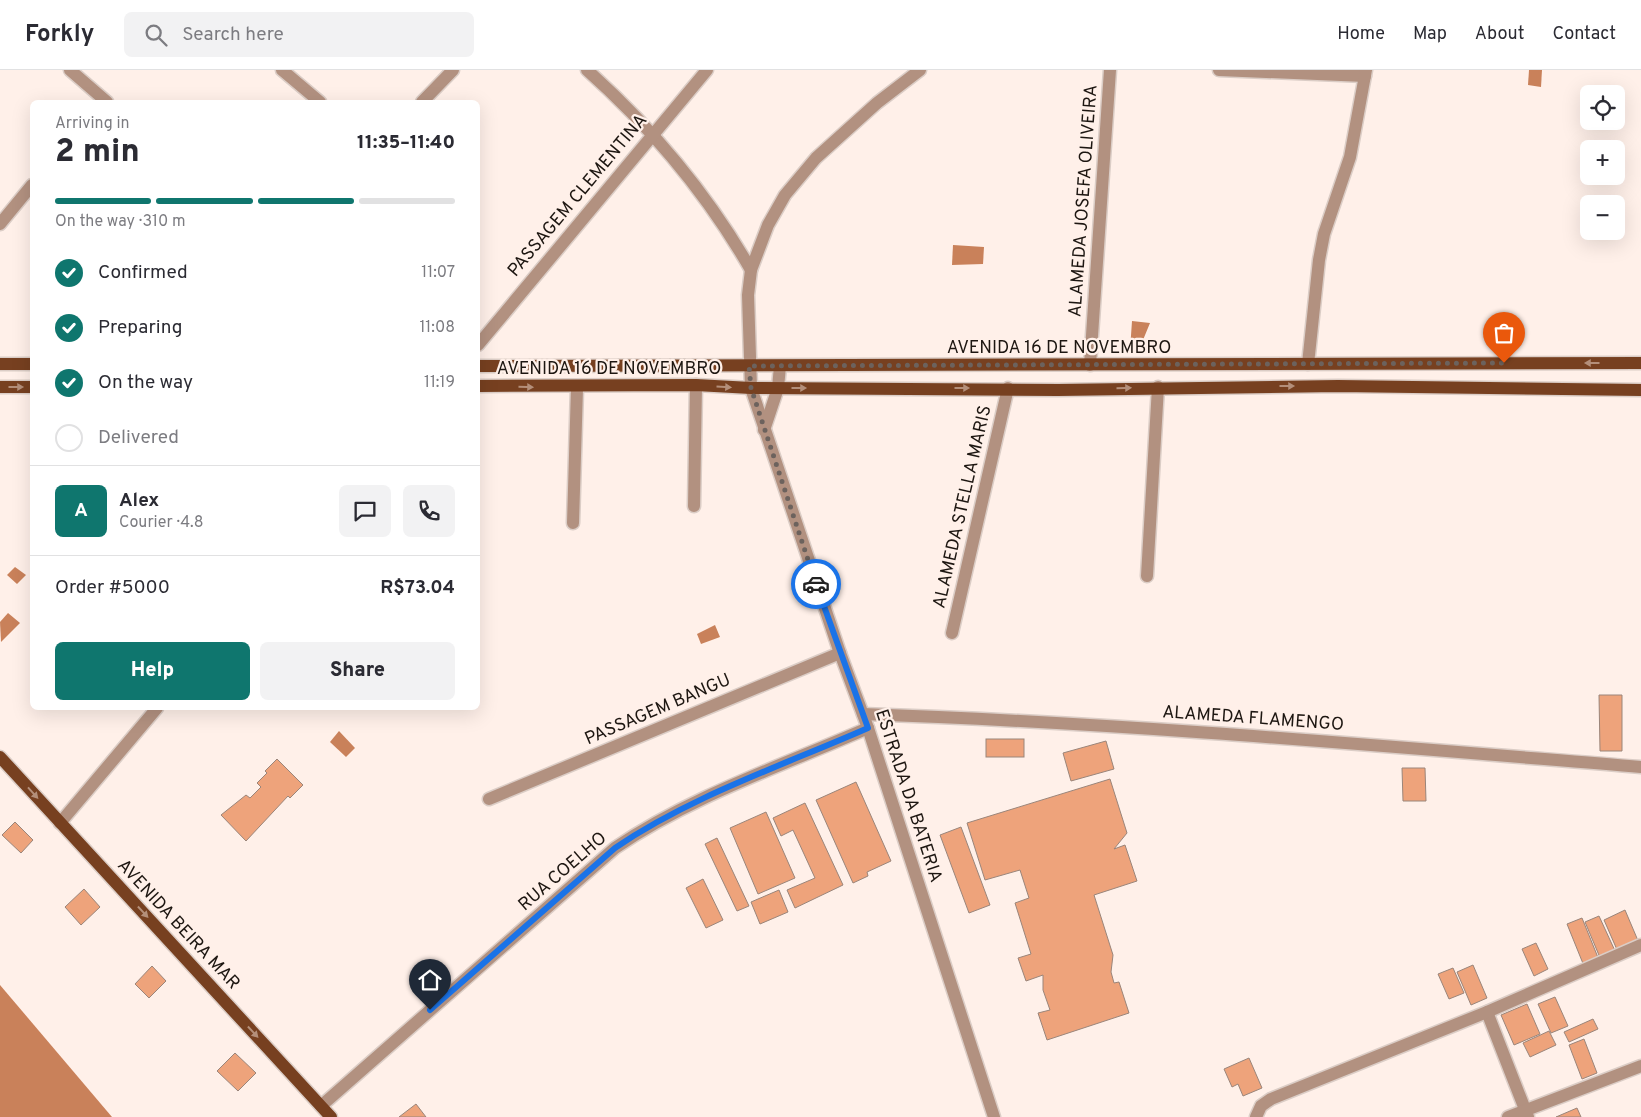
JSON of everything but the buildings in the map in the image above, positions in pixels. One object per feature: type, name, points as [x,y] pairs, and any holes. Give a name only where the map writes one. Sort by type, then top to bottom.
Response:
[{"type":"main road","name":"AVENIDA 16 DE NOVEMBRO","points":[[480,366],[1641,363]]},
{"type":"main road","points":[[0,364],[30,364]]},
{"type":"main road","name":"AVENIDA 16 DE NOVEMBRO","points":[[480,386],[578,388],[696,385],[751,388],[1008,388],[1058,390],[1158,387],[1338,386],[1641,390]]},
{"type":"main road","points":[[0,387],[30,387]]},
{"type":"main road","name":"AVENIDA BEIRA MAR","points":[[0,757],[331,1117]]},
{"type":"street","points":[[70,70],[103,100]]},
{"type":"street","points":[[282,70],[318,100]]},
{"type":"street","points":[[424,100],[453,70]]},
{"type":"street","name":"PASSAGEM CLEMENTINA","points":[[480,343],[707,70]]},
{"type":"street","name":"ESTRADA DA BATERIA","points":[[920,70],[864,115],[816,158],[786,195],[768,225],[750,270],[748,295],[749,366],[751,388],[764,430],[840,653],[868,728],[994,1117]]},
{"type":"street","name":"ALAMEDA JOSEFA OLIVEIRA","points":[[1090,365],[1110,70]]},
{"type":"street","points":[[1219,70],[1365,73],[1350,157],[1324,234],[1319,260],[1308,364]]},
{"type":"street","points":[[595,72],[705,196],[750,270]]},
{"type":"street","points":[[0,224],[30,187]]},
{"type":"street","points":[[764,430],[778,388],[780,366]]},
{"type":"street","points":[[694,506],[696,385]]},
{"type":"street","points":[[1147,576],[1158,387]]},
{"type":"street","points":[[573,523],[578,388]]},
{"type":"street","name":"ALAMEDA STELLA MARIS","points":[[952,633],[1008,388]]},
{"type":"street","name":"PASSAGEM BANGU","points":[[489,799],[840,653]]},
{"type":"street","points":[[60,823],[155,710]]},
{"type":"street","name":"ALAMEDA FLAMENGO","points":[[863,714],[1062,723],[1241,734],[1641,767]]},
{"type":"street","name":"RUA COELHO","points":[[321,1106],[615,848],[644,828],[680,809],[868,728]]},
{"type":"street","points":[[1256,1117],[1262,1106],[1271,1099],[1487,1012],[1641,945]]},
{"type":"street","points":[[1487,1012],[1526,1114]]},
{"type":"street","points":[[1508,1117],[1526,1114],[1641,1066]]},
{"type":"shaded area","points":[[1529,70],[1542,70],[1541,87],[1528,85]]},
{"type":"shaded area","points":[[953,245],[984,247],[983,264],[952,265]]},
{"type":"shaded area","points":[[1132,321],[1150,323],[1143,340],[1148,343],[1144,349],[1130,350]]},
{"type":"shaded area","points":[[15,567],[26,575],[17,584],[7,575]]},
{"type":"shaded area","points":[[8,613],[20,623],[1,642],[0,622]]},
{"type":"shaded area","points":[[715,625],[720,637],[701,644],[697,634]]},
{"type":"shaded area","points":[[339,731],[355,748],[346,757],[330,742]]},
{"type":"shaded area","points":[[0,985],[112,1117],[0,1117]]},
{"type":"way so far","points":[[816,584],[751,388],[749,366],[1504,363]]},
{"type":"route","points":[[430,1010],[615,848],[644,828],[680,809],[868,728],[816,584]]}]
